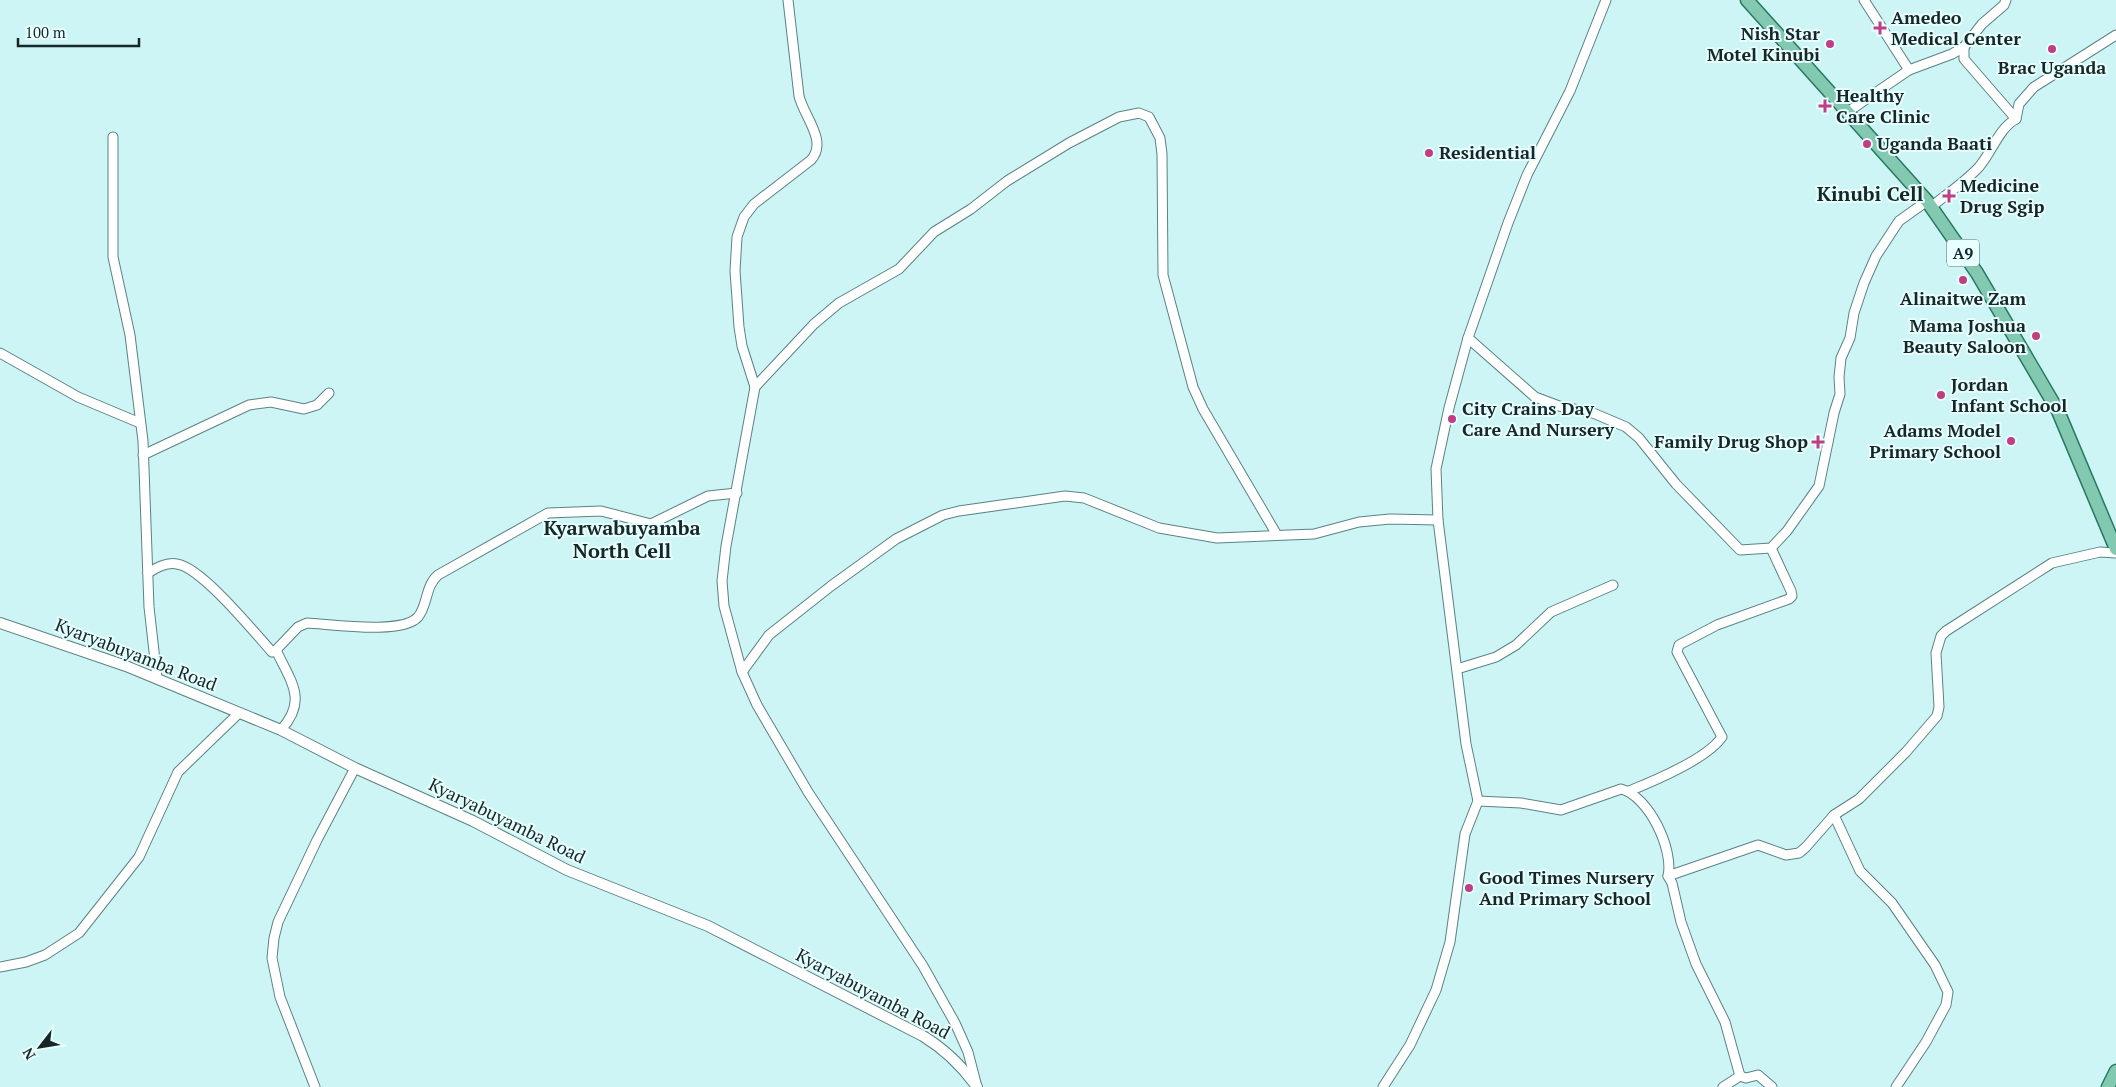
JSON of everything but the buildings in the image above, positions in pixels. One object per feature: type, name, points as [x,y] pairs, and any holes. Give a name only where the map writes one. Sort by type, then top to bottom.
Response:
[{"type":"main road","name":"A9","points":[[1747,0],[1849,111],[1929,204],[1977,273],[2058,411],[2116,549]]},
{"type":"main road","points":[[2108,1087],[2116,1071]]},
{"type":"street","points":[[788,0],[799,96],[802,108],[819,145],[817,153],[811,160],[754,204],[744,217],[737,237],[735,271],[739,327],[742,346],[755,387],[726,546],[722,581],[724,606],[742,672],[774,735],[808,792],[923,966],[942,998],[968,1052],[978,1087]]},
{"type":"street","points":[[1383,1087],[1410,1044],[1436,990],[1452,934],[1465,834],[1478,801],[1466,744],[1438,520],[1436,469],[1449,408],[1468,338],[1527,175],[1570,91],[1606,0]]},
{"type":"street","points":[[1864,0],[1909,70]]},
{"type":"street","points":[[1849,111],[1909,70],[1952,54],[1964,47],[1982,24],[2004,5],[2006,0]]},
{"type":"street","points":[[2016,119],[2019,104],[2034,87],[2116,35]]},
{"type":"street","points":[[1964,47],[1964,59],[2016,119]]},
{"type":"street","points":[[755,387],[814,324],[839,303],[899,269],[934,232],[971,210],[1007,181],[1053,152],[1119,117],[1139,113],[1149,117],[1160,138],[1163,275],[1193,387],[1203,409],[1277,535]]},
{"type":"street","points":[[1468,338],[1535,397],[1559,406],[1615,421],[1626,427],[1639,438],[1676,484],[1740,550],[1771,548],[1819,486],[1834,413],[1840,394],[1838,377],[1841,358],[1850,338],[1854,313],[1864,283],[1876,256],[1899,221],[1929,204],[1978,167],[1994,146],[2006,124],[2016,119]]},
{"type":"street","points":[[114,138],[113,257],[130,335],[140,423],[149,608],[157,678]]},
{"type":"street","points":[[0,354],[78,397],[140,423]]},
{"type":"street","points":[[143,455],[249,404],[271,402],[304,409],[311,408],[330,393]]},
{"type":"street","points":[[148,573],[159,566],[175,563],[191,570],[232,608],[272,652],[298,627],[307,623],[390,627],[410,623],[418,616],[430,586],[438,575],[548,513],[601,511],[651,524],[708,496],[737,494]]},
{"type":"street","points":[[742,672],[769,635],[823,592],[896,539],[943,515],[1065,496],[1084,498],[1159,528],[1217,538],[1314,534],[1359,522],[1390,519],[1438,520]]},
{"type":"street","points":[[1629,791],[1668,774],[1708,750],[1722,737],[1677,652],[1679,645],[1717,625],[1789,599],[1792,596],[1771,548]]},
{"type":"street","points":[[1668,876],[1758,845],[1765,846],[1774,853],[1793,855],[1806,846],[1834,815],[1859,799],[1906,752],[1937,716],[1940,707],[1936,653],[1938,643],[1946,631],[2052,563],[2100,552],[2116,553]]},
{"type":"street","points":[[1457,669],[1496,657],[1516,645],[1552,612],[1612,585]]},
{"type":"street","name":"Kyaryabuyamba Road","points":[[0,623],[86,650],[281,730],[355,768],[473,821],[567,870],[708,926],[944,1048],[978,1087]]},
{"type":"street","points":[[276,650],[294,689],[297,703],[291,719],[281,730]]},
{"type":"street","points":[[0,967],[26,962],[45,955],[79,933],[139,857],[178,772],[239,713]]},
{"type":"street","points":[[315,1087],[280,997],[273,966],[274,938],[278,922],[317,840],[355,768]]},
{"type":"street","points":[[1478,801],[1521,803],[1560,810],[1621,789],[1629,791],[1639,799],[1653,817],[1667,848],[1670,865],[1668,876],[1672,883],[1681,922],[1696,964],[1725,1022],[1740,1076]]},
{"type":"street","points":[[1834,815],[1860,871],[1892,903],[1935,965],[1948,992],[1946,1005],[1926,1042],[1896,1087]]},
{"type":"street","points":[[1740,1076],[1746,1078],[1758,1075],[1772,1087]]},
{"type":"street","points":[[1723,1087],[1740,1076]]},
{"type":"place","name":"Amedeo Medical Center","points":[[1880,28]]},
{"type":"place","name":"Nish Star Motel Kinubi","points":[[1830,44]]},
{"type":"place","name":"Brac Uganda","points":[[2052,49]]},
{"type":"place","name":"Healthy Care Clinic","points":[[1825,106]]},
{"type":"place","name":"Uganda Baati","points":[[1867,144]]},
{"type":"place","name":"Residential","points":[[1429,153]]},
{"type":"place","name":"Medicine Drug Sgip","points":[[1949,196]]},
{"type":"place","name":"Alinaitwe Zam","points":[[1963,280]]},
{"type":"place","name":"Mama Joshua Beauty Saloon","points":[[2036,336]]},
{"type":"place","name":"Jordan Infant School","points":[[1941,395]]},
{"type":"place","name":"City Crains Day Care And Nursery","points":[[1452,419]]},
{"type":"place","name":"Adams Model Primary School","points":[[2011,441]]},
{"type":"place","name":"Family Drug Shop","points":[[1818,442]]},
{"type":"place","name":"Good Times Nursery And Primary School","points":[[1469,888]]},
{"type":"district","name":"Kinubi Cell","points":[[1870,194]]},
{"type":"district","name":"Kyarwabuyamba North Cell","points":[[622,540]]}]
